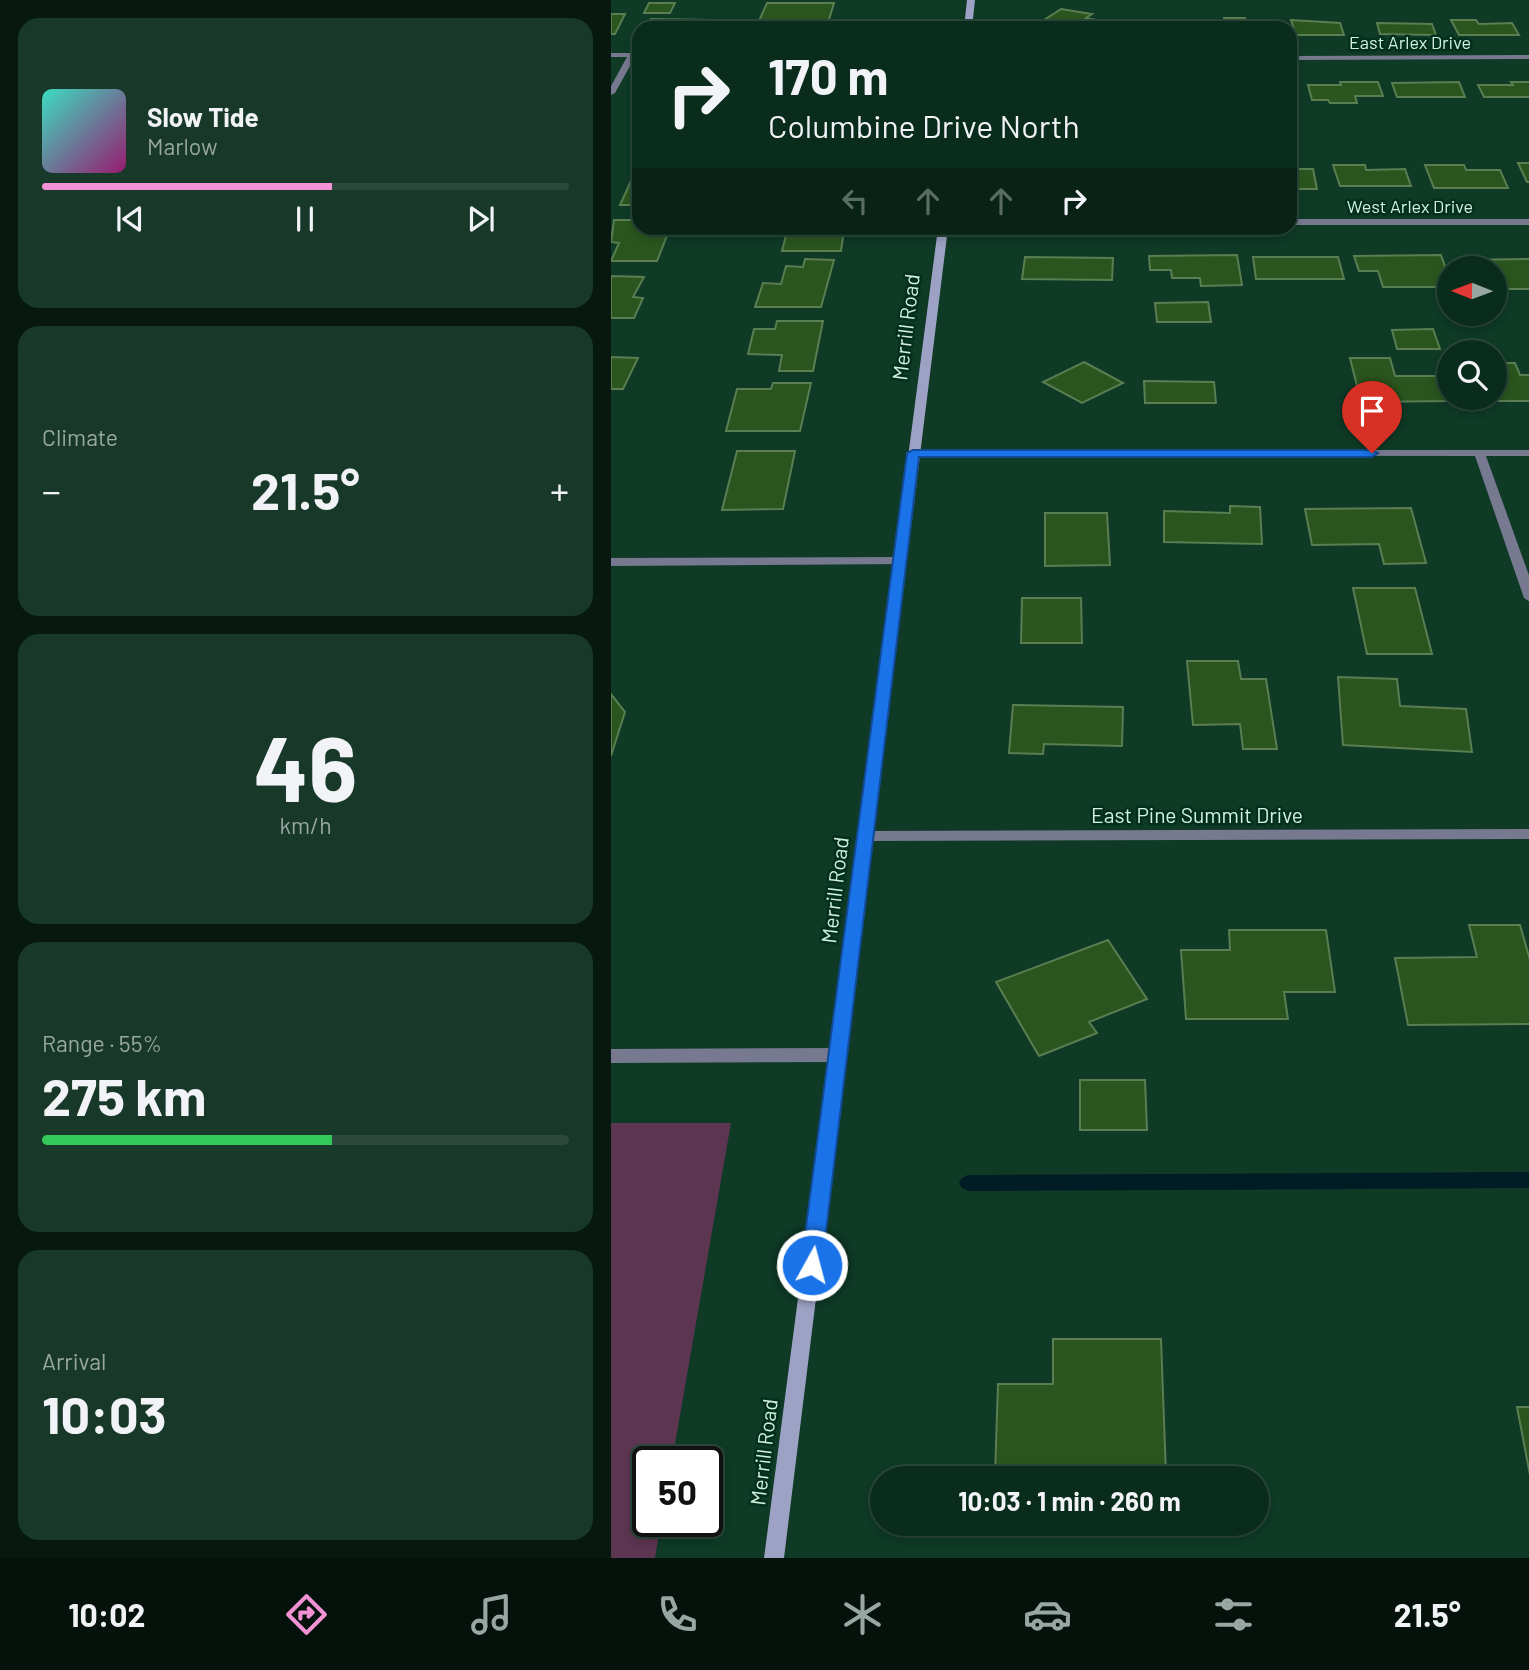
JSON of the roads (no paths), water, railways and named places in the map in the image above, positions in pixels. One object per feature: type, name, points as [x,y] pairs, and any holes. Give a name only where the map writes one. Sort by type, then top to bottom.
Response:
[{"type":"main road","points":[[969,21],[971,0]]},
{"type":"main road","name":"Merrill Road","points":[[774,1558],[941,235]]},
{"type":"street","points":[[611,55],[632,55]]},
{"type":"street","name":"East Arlex Drive","points":[[1297,58],[1529,57]]},
{"type":"street","points":[[611,93],[632,60]]},
{"type":"street","name":"West Arlex Drive","points":[[1297,222],[1529,222]]},
{"type":"street","points":[[913,453],[1529,453]]},
{"type":"street","points":[[1480,453],[1529,598]]},
{"type":"street","points":[[611,562],[901,561]]},
{"type":"street","name":"East Pine Summit Drive","points":[[865,836],[1529,834]]},
{"type":"street","points":[[611,1056],[839,1055]]},
{"type":"waterway","points":[[968,1183],[1530,1180]]}]
